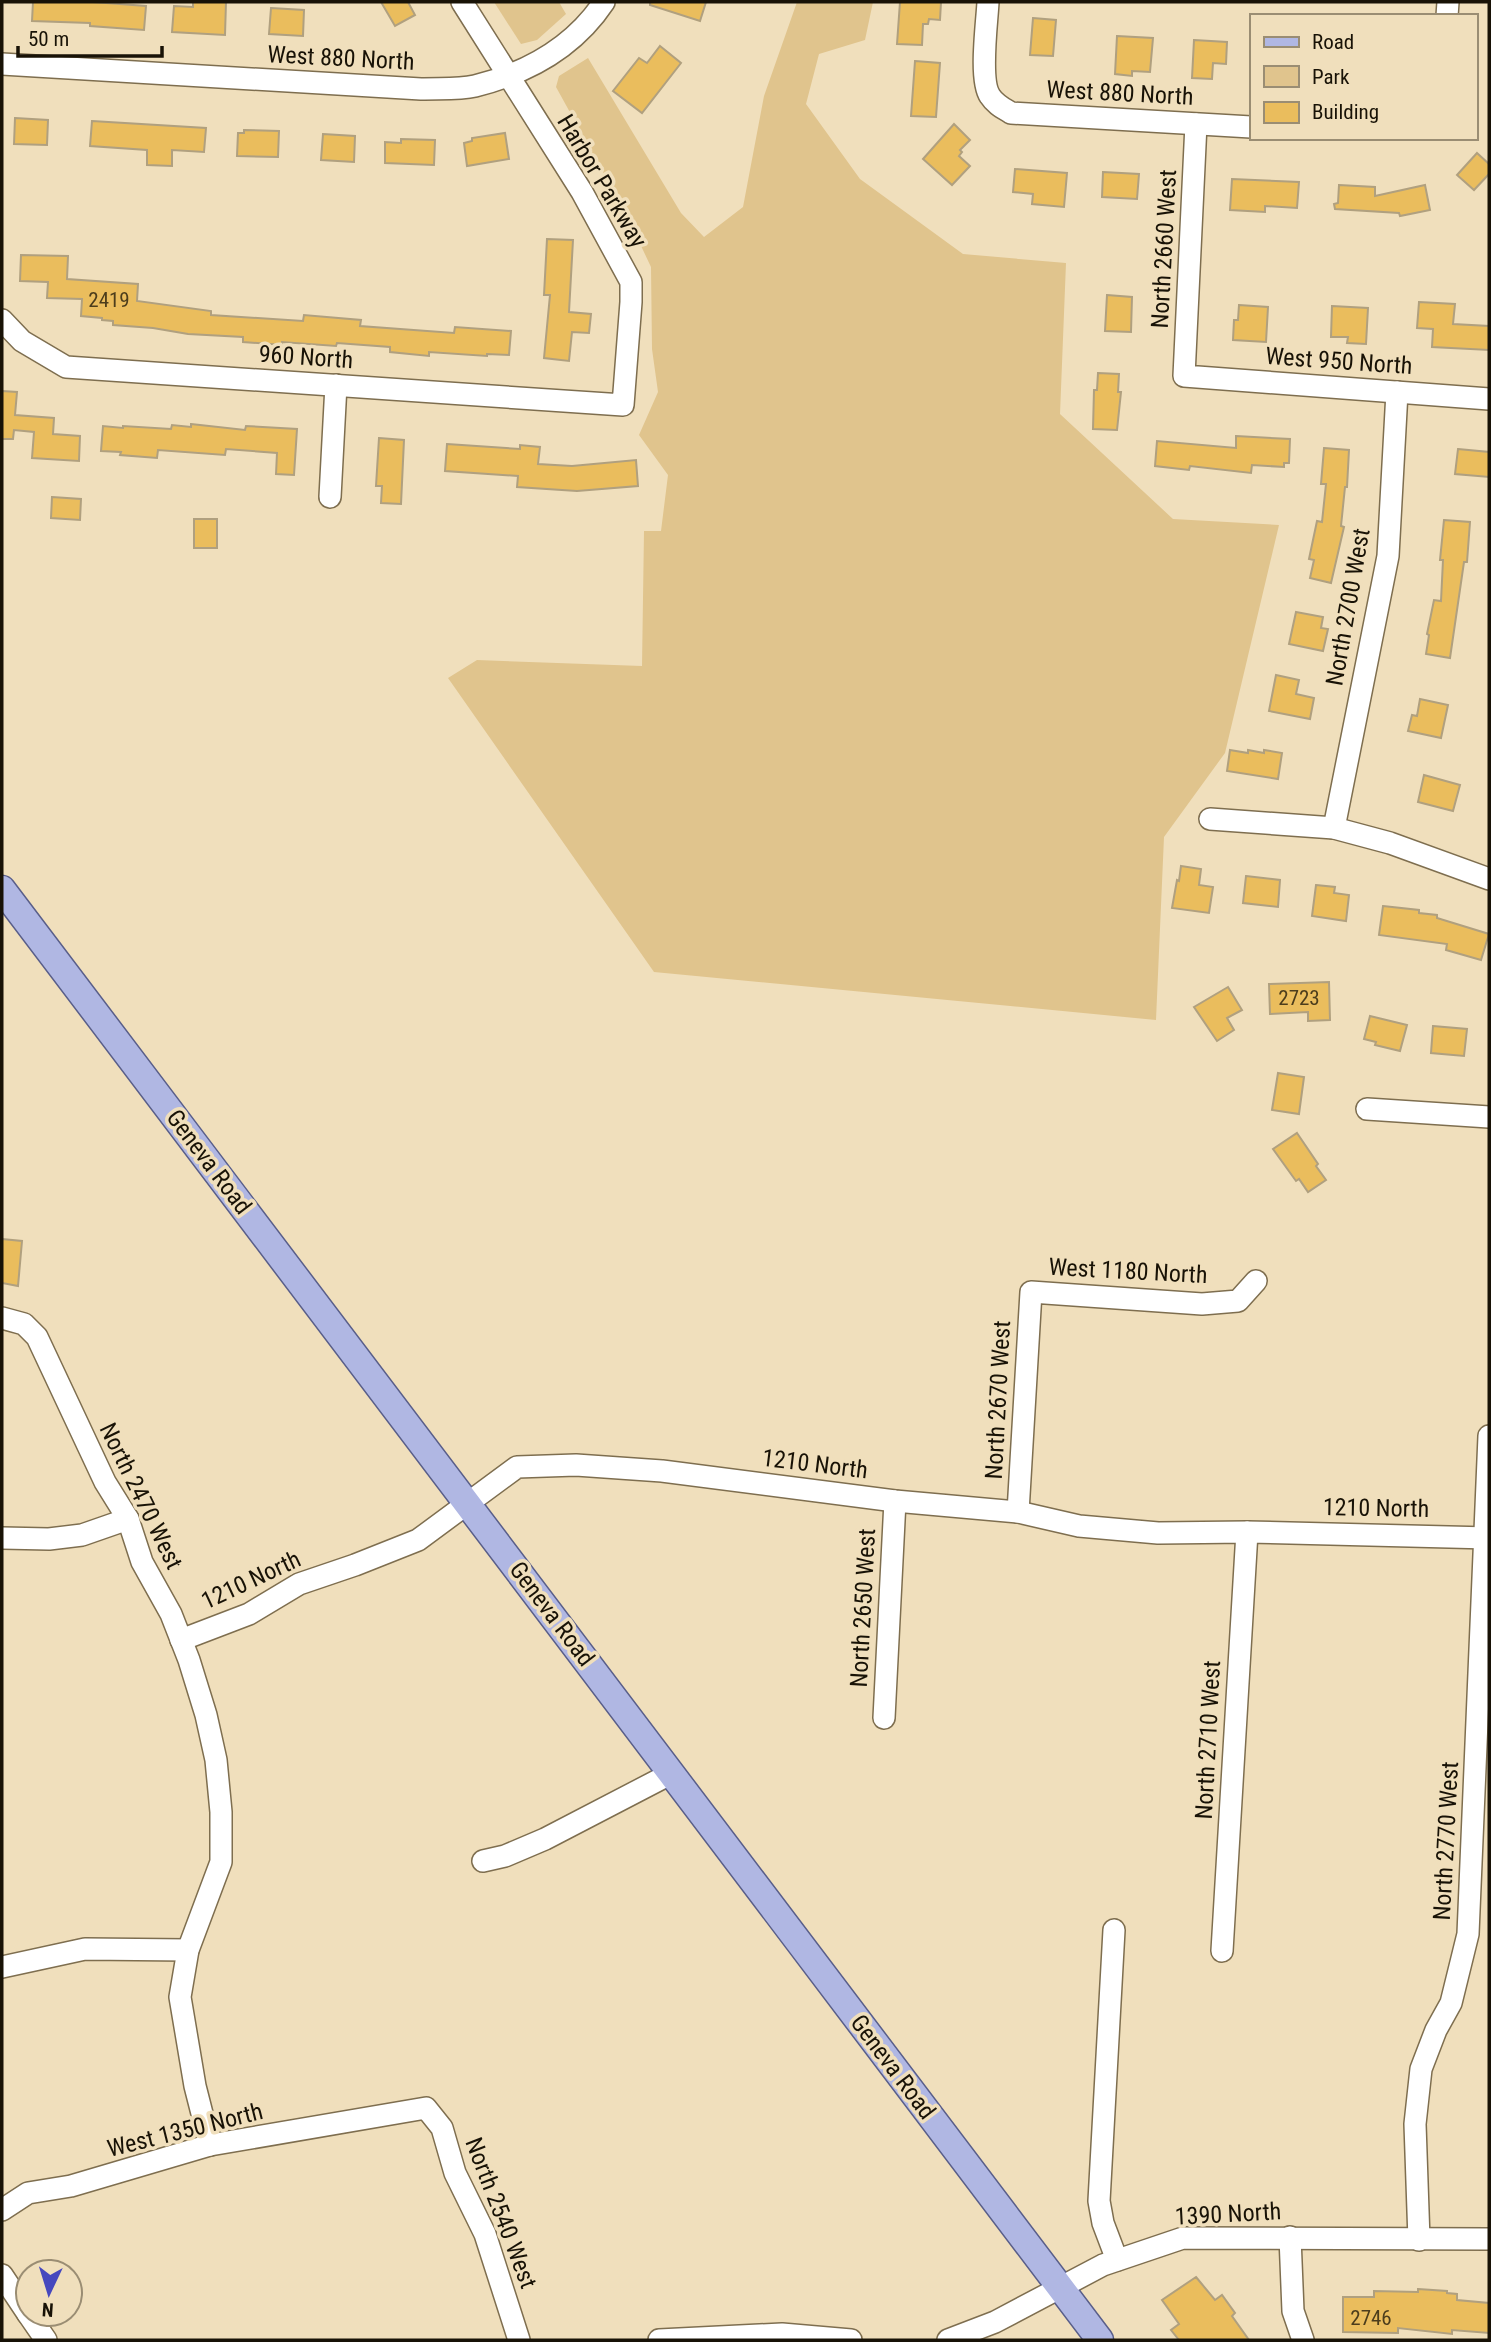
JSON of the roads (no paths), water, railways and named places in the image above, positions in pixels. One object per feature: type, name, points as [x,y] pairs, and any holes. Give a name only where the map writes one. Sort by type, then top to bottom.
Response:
[{"type":"main road","name":"Geneva Road","points":[[2,888],[1100,2340]]},
{"type":"street","name":"Harbor Parkway","points":[[462,2],[582,192],[631,282],[623,405]]},
{"type":"street","name":"West 880 North","points":[[2,64],[421,89],[473,87],[531,66],[561,48],[580,32],[604,2]]},
{"type":"street","name":"West 880 North","points":[[988,2],[984,80],[991,98],[1012,113],[1250,127]]},
{"type":"street","name":"North 2660 West","points":[[1185,376],[1196,124]]},
{"type":"street","name":"960 North","points":[[2,320],[22,341],[66,367],[623,405]]},
{"type":"street","name":"West 950 North","points":[[1185,376],[1489,399]]},
{"type":"street","points":[[330,497],[336,385]]},
{"type":"street","name":"North 2700 West","points":[[1334,828],[1388,556],[1397,392]]},
{"type":"street","points":[[1210,819],[1334,828],[1390,844],[1489,879]]},
{"type":"street","points":[[1367,1109],[1489,1117]]},
{"type":"street","name":"West 1180 North","points":[[1031,1292],[1202,1304],[1238,1301],[1256,1281]]},
{"type":"street","name":"North 2670 West","points":[[1018,1512],[1031,1292]]},
{"type":"street","name":"North 2470 West","points":[[2,1318],[24,1324],[37,1337],[105,1482],[128,1519],[142,1562],[172,1614],[206,1715],[216,1760],[221,1812],[221,1862],[188,1950],[180,1997],[195,2086],[210,2145]]},
{"type":"street","name":"North 2770 West","points":[[1419,2240],[1415,2124],[1421,2069],[1436,2030],[1451,2003],[1468,1934],[1483,1746],[1489,1436]]},
{"type":"street","name":"1210 North","points":[[181,1640],[249,1614],[299,1584],[418,1540],[517,1467],[576,1465],[662,1471],[895,1501],[1018,1512],[1079,1525],[1158,1533],[1487,1537]]},
{"type":"street","name":"North 2650 West","points":[[884,1718],[895,1501]]},
{"type":"street","points":[[2,1538],[49,1539],[82,1535],[128,1519]]},
{"type":"street","name":"North 2710 West","points":[[1222,1951],[1247,1532]]},
{"type":"street","points":[[484,1861],[505,1856],[545,1839],[672,1773]]},
{"type":"street","points":[[1114,1930],[1099,2201],[1103,2223],[1116,2260]]},
{"type":"street","points":[[2,1967],[85,1949],[188,1950]]},
{"type":"street","name":"West 1350 North","points":[[2,2210],[28,2193],[71,2186],[210,2145],[426,2109]]},
{"type":"street","name":"North 2540 West","points":[[426,2109],[442,2128],[455,2173],[485,2234],[519,2340]]},
{"type":"street","points":[[1290,2237],[1293,2311],[1303,2340]]},
{"type":"street","name":"1390 North","points":[[948,2340],[995,2322],[1116,2260],[1182,2238],[1489,2239]]},
{"type":"street","points":[[2,2276],[14,2294]]},
{"type":"street","points":[[659,2340],[782,2333],[851,2340]]}]
